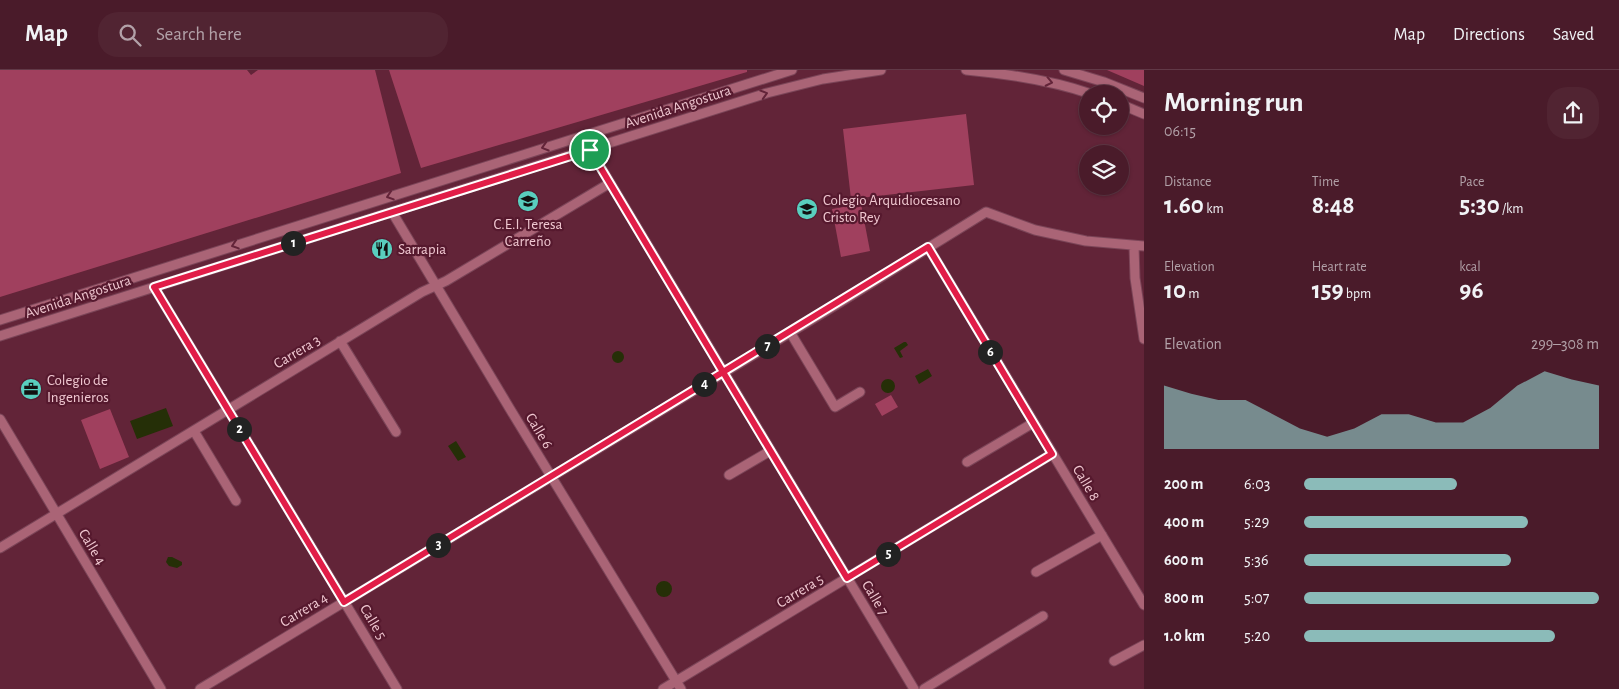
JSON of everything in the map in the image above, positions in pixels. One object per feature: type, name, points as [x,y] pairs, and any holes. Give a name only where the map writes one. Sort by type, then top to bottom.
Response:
[{"type":"street","name":"Avenida Angostura","points":[[0,320],[792,70]]},
{"type":"street","name":"Avenida Angostura","points":[[0,336],[796,85],[852,73],[881,70]]},
{"type":"street","points":[[966,70],[1024,77],[1079,91]]},
{"type":"street","points":[[1064,70],[1104,82],[1144,98]]},
{"type":"street","points":[[1129,108],[1144,114]]},
{"type":"street","name":"Calle 7","points":[[582,136],[914,689]]},
{"type":"street","name":"Carrera 3","points":[[0,548],[340,341],[610,183]]},
{"type":"street","name":"Calle 6","points":[[392,212],[679,685]]},
{"type":"street","name":"Carrera 4","points":[[200,689],[986,212],[1035,230],[1086,241],[1134,246]]},
{"type":"street","points":[[1144,246],[1134,246],[1136,286],[1144,339]]},
{"type":"street","name":"Calle 8","points":[[928,247],[1144,605]]},
{"type":"street","name":"Calle 5","points":[[154,287],[397,689]]},
{"type":"street","points":[[790,332],[836,407],[860,392]]},
{"type":"street","points":[[340,341],[396,432]]},
{"type":"street","name":"Calle 4","points":[[0,419],[161,689]]},
{"type":"street","points":[[967,462],[1033,423]]},
{"type":"street","points":[[194,430],[236,500]]},
{"type":"street","points":[[729,475],[770,451]]},
{"type":"street","name":"Carrera 5","points":[[663,689],[679,685],[847,578],[1052,454]]},
{"type":"street","points":[[1036,572],[1102,535]]},
{"type":"street","points":[[924,689],[1043,616]]},
{"type":"street","points":[[1114,661],[1144,646]]},
{"type":"shaded area","points":[[0,70],[247,70],[251,75],[258,70],[375,70],[401,173],[0,297]]},
{"type":"shaded area","points":[[389,70],[747,70],[747,72],[421,168]]},
{"type":"shaded area","points":[[1107,70],[1144,70],[1144,86]]},
{"type":"shaded area","points":[[966,114],[974,185],[851,199],[843,129]]},
{"type":"shaded area","points":[[861,204],[870,251],[841,257],[832,209]]},
{"type":"shaded area","points":[[904,342],[908,345],[900,351],[903,357],[900,358],[894,348]]},
{"type":"shaded area","points":[[616,351],[620,351],[624,357],[620,363],[616,363],[612,359],[612,355]]},
{"type":"shaded area","points":[[928,369],[932,376],[919,384],[915,376]]},
{"type":"shaded area","points":[[885,379],[891,379],[895,386],[891,393],[885,393],[881,389],[881,383]]},
{"type":"shaded area","points":[[891,395],[898,407],[882,416],[875,404]]},
{"type":"shaded area","points":[[166,408],[173,426],[137,439],[130,421]]},
{"type":"shaded area","points":[[110,409],[129,457],[100,469],[81,420]]},
{"type":"shaded area","points":[[456,441],[466,457],[458,461],[448,446]]},
{"type":"shaded area","points":[[168,557],[182,562],[182,565],[177,568],[169,566],[166,562]]},
{"type":"shaded area","points":[[664,581],[670,583],[672,589],[670,595],[664,597],[658,595],[656,589],[658,583]]},
{"type":"place","name":"C.E.I. Teresa Carreño","points":[[528,201]]},
{"type":"place","name":"Colegio Arquidiocesano Cristo Rey","points":[[807,209]]},
{"type":"place","name":"Sarrapia","points":[[382,249]]},
{"type":"place","name":"Colegio de Ingenieros","points":[[31,389]]},
{"type":"route","points":[[590,150],[154,287],[344,602],[723,372],[847,578],[1052,454],[928,247],[723,372],[590,150]]}]
